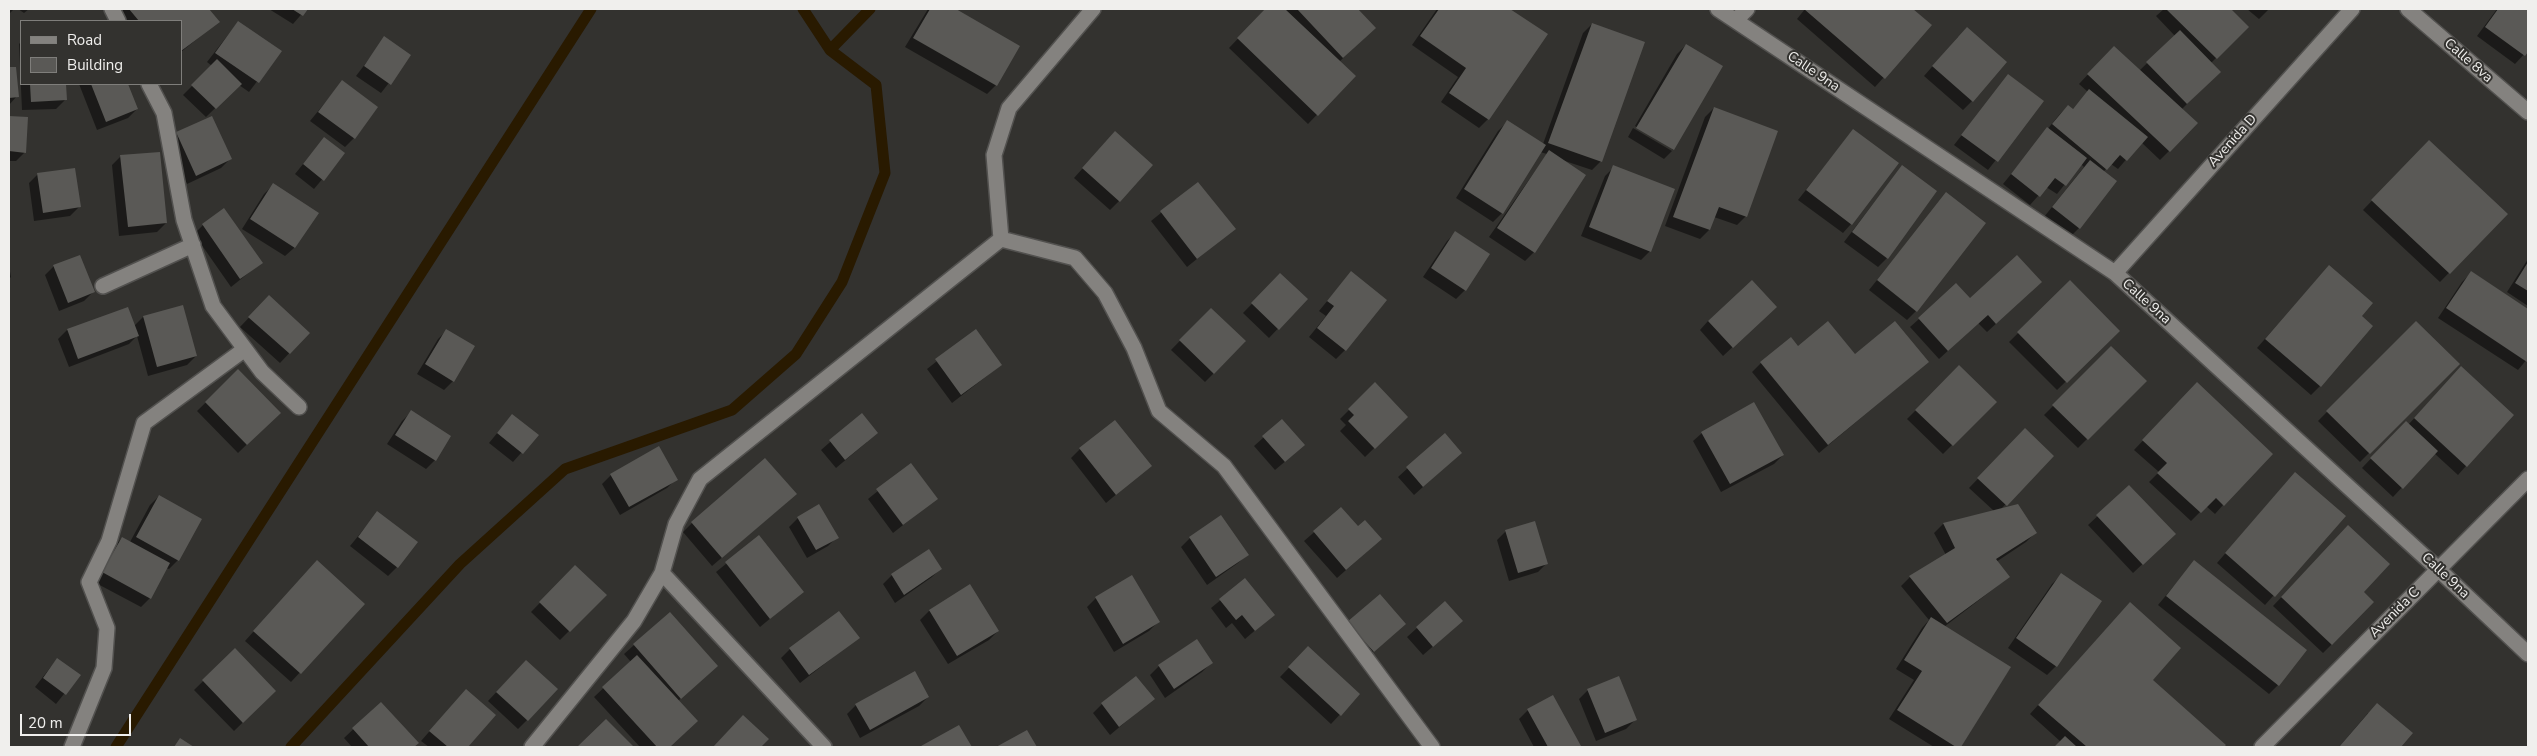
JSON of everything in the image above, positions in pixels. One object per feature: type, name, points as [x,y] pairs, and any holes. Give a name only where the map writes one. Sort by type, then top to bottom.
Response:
[{"type":"street","points":[[1001,239],[994,155],[1009,108],[1093,9]]},
{"type":"street","name":"Calle 9na","points":[[1718,9],[2115,273],[2528,654]]},
{"type":"street","points":[[1736,20],[1747,9]]},
{"type":"street","name":"Avenida D","points":[[2115,273],[2352,9]]},
{"type":"street","name":"Calle 8va","points":[[2408,9],[2528,112]]},
{"type":"street","points":[[150,85],[164,113],[184,220],[214,306],[262,372],[299,407]]},
{"type":"street","points":[[539,745],[634,621],[662,573],[676,524],[700,479],[1001,239]]},
{"type":"street","points":[[1001,239],[1075,258],[1105,293],[1134,348],[1159,411],[1224,466],[1432,747]]},
{"type":"street","points":[[103,286],[193,245]]},
{"type":"street","points":[[72,747],[104,668],[107,628],[89,582],[109,541],[144,423],[245,349]]},
{"type":"street","name":"Avenida C","points":[[2262,747],[2528,479]]},
{"type":"street","points":[[662,573],[824,747]]},
{"type":"building","points":[[129,9],[209,9],[220,22],[182,50],[182,20],[138,20]]},
{"type":"building","points":[[292,9],[308,9],[303,16]]},
{"type":"building","points":[[930,9],[956,9],[1020,46],[997,86],[913,38]]},
{"type":"building","points":[[1265,9],[1285,9],[1356,76],[1318,116],[1237,38]]},
{"type":"building","points":[[1297,9],[1358,9],[1376,28],[1343,58]]},
{"type":"building","points":[[1439,9],[1510,9],[1548,34],[1489,120],[1449,93],[1466,68],[1420,36]]},
{"type":"building","points":[[1804,9],[1913,9],[1932,25],[1885,79]]},
{"type":"building","points":[[2166,9],[2231,9],[2249,27],[2217,59]]},
{"type":"building","points":[[2498,9],[2528,9],[2528,52],[2525,56],[2485,27]]},
{"type":"building","points":[[238,21],[282,51],[259,83],[215,53]]},
{"type":"building","points":[[1592,23],[1645,42],[1602,162],[1548,143]]},
{"type":"building","points":[[1967,27],[2007,62],[1973,102],[1932,66]]},
{"type":"building","points":[[2180,30],[2221,72],[2187,104],[2146,62]]},
{"type":"building","points":[[384,36],[411,55],[391,85],[364,66]]},
{"type":"building","points":[[1686,44],[1723,66],[1674,150],[1636,128]]},
{"type":"building","points":[[2114,46],[2198,123],[2170,152],[2087,74]]},
{"type":"building","points":[[217,59],[242,84],[216,109],[191,85]]},
{"type":"building","points":[[9,67],[16,67],[19,97],[9,98]]},
{"type":"building","points":[[2008,74],[2044,101],[1998,162],[1961,135]]},
{"type":"building","points":[[342,80],[378,107],[355,139],[318,112]]},
{"type":"building","points":[[30,85],[66,85],[67,100],[31,102]]},
{"type":"building","points":[[91,85],[128,85],[138,109],[106,122]]},
{"type":"building","points":[[2089,89],[2148,137],[2127,161],[2120,155],[2107,170],[2052,124],[2068,105],[2073,109]]},
{"type":"building","points":[[1714,107],[1778,131],[1747,217],[1719,207],[1710,230],[1673,217]]},
{"type":"building","points":[[9,116],[28,117],[26,153],[9,151]]},
{"type":"building","points":[[212,116],[232,159],[196,176],[176,132]]},
{"type":"building","points":[[1507,120],[1546,145],[1503,214],[1464,189]]},
{"type":"building","points":[[2047,127],[2087,158],[2066,186],[2055,178],[2040,197],[2011,174]]},
{"type":"building","points":[[1853,129],[1899,163],[1852,225],[1806,190]]},
{"type":"building","points":[[1115,131],[1153,165],[1120,202],[1082,168]]},
{"type":"building","points":[[324,137],[345,153],[324,181],[303,164]]},
{"type":"building","points":[[2429,140],[2508,214],[2450,274],[2371,200]]},
{"type":"building","points":[[1549,150],[1586,175],[1535,253],[1497,228]]},
{"type":"building","points":[[160,152],[167,223],[128,227],[120,155]]},
{"type":"building","points":[[2090,160],[2117,181],[2080,229],[2052,207]]},
{"type":"building","points":[[1613,165],[1675,189],[1651,252],[1589,227]]},
{"type":"building","points":[[1902,165],[1937,191],[1888,259],[1852,232]]},
{"type":"building","points":[[75,168],[81,207],[43,213],[37,173]]},
{"type":"building","points":[[1198,182],[1236,229],[1197,259],[1160,211]]},
{"type":"building","points":[[273,183],[319,213],[295,248],[250,219]]},
{"type":"building","points":[[1946,192],[1986,223],[1917,312],[1877,280]]},
{"type":"building","points":[[224,208],[263,263],[240,279],[202,224]]},
{"type":"building","points":[[1455,231],[1490,254],[1466,291],[1431,268]]},
{"type":"building","points":[[80,255],[95,292],[68,303],[53,265]]},
{"type":"building","points":[[2017,255],[2042,282],[1996,324],[1988,315],[1948,351],[1918,318],[1956,283],[1970,298]]},
{"type":"building","points":[[2528,262],[2528,291],[2515,283]]},
{"type":"building","points":[[2329,265],[2373,303],[2362,316],[2373,326],[2321,387],[2265,339]]},
{"type":"building","points":[[1351,271],[1387,300],[1346,351],[1317,328],[1334,306],[1327,301]]},
{"type":"building","points":[[2471,271],[2528,309],[2527,362],[2446,308]]},
{"type":"building","points":[[1280,273],[1308,299],[1279,330],[1251,303]]},
{"type":"building","points":[[1752,280],[1777,307],[1733,348],[1708,321]]},
{"type":"building","points":[[2070,280],[2120,331],[2067,383],[2017,332]]},
{"type":"building","points":[[269,295],[310,333],[290,354],[248,317]]},
{"type":"building","points":[[183,305],[197,356],[157,367],[143,316]]},
{"type":"building","points":[[128,307],[139,336],[78,359],[67,329]]},
{"type":"building","points":[[1211,308],[1246,341],[1214,374],[1179,340]]},
{"type":"building","points":[[1828,321],[1855,354],[1895,321],[1929,362],[1828,445],[1760,362],[1791,337],[1798,346]]},
{"type":"building","points":[[2416,321],[2460,364],[2370,454],[2326,411]]},
{"type":"building","points":[[446,329],[475,346],[454,382],[425,364]]},
{"type":"building","points":[[976,329],[1002,365],[961,395],[935,359]]},
{"type":"building","points":[[2111,346],[2147,381],[2088,440],[2052,405]]},
{"type":"building","points":[[1959,365],[1997,402],[1953,446],[1915,410]]},
{"type":"building","points":[[2461,366],[2514,415],[2467,467],[2414,418]]},
{"type":"building","points":[[238,369],[281,413],[247,445],[205,402]]},
{"type":"building","points":[[1375,382],[1408,417],[1375,449],[1348,421],[1354,415],[1348,409]]},
{"type":"building","points":[[2197,382],[2273,454],[2224,506],[2216,498],[2201,513],[2157,473],[2167,463],[2142,440]]},
{"type":"building","points":[[1754,402],[1784,455],[1730,484],[1701,432]]},
{"type":"building","points":[[411,410],[451,436],[436,461],[395,435]]},
{"type":"building","points":[[862,413],[878,433],[845,460],[829,440]]},
{"type":"building","points":[[512,414],[539,435],[523,454],[497,433]]},
{"type":"building","points":[[1282,419],[1305,445],[1285,462],[1262,436]]},
{"type":"building","points":[[1115,420],[1152,466],[1116,495],[1079,448]]},
{"type":"building","points":[[2406,421],[2438,451],[2403,489],[2370,458]]},
{"type":"building","points":[[2025,428],[2054,456],[2007,506],[1977,478]]},
{"type":"building","points":[[1445,433],[1462,453],[1423,487],[1406,467]]},
{"type":"building","points":[[659,446],[678,480],[629,507],[610,474]]},
{"type":"building","points":[[765,458],[797,494],[722,558],[691,522]]},
{"type":"building","points":[[911,463],[938,499],[903,525],[876,489]]},
{"type":"building","points":[[2295,472],[2346,516],[2275,597],[2225,553]]},
{"type":"building","points":[[2129,485],[2176,534],[2143,565],[2096,515]]},
{"type":"building","points":[[159,495],[202,519],[179,561],[136,537]]},
{"type":"building","points":[[819,504],[839,538],[816,550],[797,517]]},
{"type":"building","points":[[2018,504],[2037,533],[1996,559],[2010,577],[1947,623],[1909,576],[1955,548],[1943,523]]},
{"type":"building","points":[[1341,507],[1358,526],[1365,520],[1382,539],[1346,570],[1313,531]]},
{"type":"building","points":[[377,511],[418,542],[398,568],[358,537]]},
{"type":"building","points":[[1221,515],[1249,555],[1216,577],[1189,537]]},
{"type":"building","points":[[1535,521],[1548,564],[1518,573],[1505,530]]},
{"type":"building","points":[[2348,525],[2390,564],[2364,592],[2374,602],[2332,645],[2281,597]]},
{"type":"building","points":[[759,535],[804,592],[770,619],[725,562]]},
{"type":"building","points":[[122,537],[170,563],[151,599],[102,572]]},
{"type":"building","points":[[929,549],[942,569],[904,595],[891,574]]},
{"type":"building","points":[[317,560],[365,604],[301,674],[253,631]]},
{"type":"building","points":[[2194,560],[2307,650],[2279,686],[2166,596]]},
{"type":"building","points":[[575,565],[607,595],[570,632],[539,602]]},
{"type":"building","points":[[2061,573],[2102,601],[2057,667],[2016,638]]},
{"type":"building","points":[[1132,575],[1160,622],[1123,644],[1095,597]]},
{"type":"building","points":[[1245,578],[1275,615],[1255,631],[1242,615],[1236,620],[1219,599]]},
{"type":"building","points":[[970,584],[999,631],[957,656],[929,610]]},
{"type":"building","points":[[1380,594],[1406,624],[1374,652],[1347,622]]},
{"type":"building","points":[[1445,601],[1463,621],[1433,647],[1416,627]]},
{"type":"building","points":[[2130,602],[2181,648],[2153,680],[2226,745],[2224,747],[2087,747],[2038,705]]},
{"type":"building","points":[[839,611],[860,638],[809,675],[789,648]]},
{"type":"building","points":[[670,612],[718,666],[681,699],[633,644]]},
{"type":"building","points":[[1931,617],[2011,667],[1961,747],[1956,747],[1897,710],[1922,671],[1904,660]]},
{"type":"building","points":[[1197,639],[1213,663],[1174,689],[1158,665]]},
{"type":"building","points":[[1308,646],[1360,694],[1341,716],[1288,667]]},
{"type":"building","points":[[235,648],[276,691],[243,723],[202,680]]},
{"type":"building","points":[[637,655],[698,721],[670,747],[657,747],[602,687]]},
{"type":"building","points":[[57,658],[81,675],[66,695],[43,678]]},
{"type":"building","points":[[526,660],[558,689],[528,721],[496,692]]},
{"type":"building","points":[[915,671],[929,697],[870,730],[855,704]]},
{"type":"building","points":[[1136,676],[1155,699],[1119,727],[1101,703]]},
{"type":"building","points":[[1619,676],[1637,720],[1605,733],[1587,689]]},
{"type":"building","points":[[466,689],[496,715],[468,747],[448,747],[429,731]]},
{"type":"building","points":[[1553,695],[1581,746],[1548,747],[1527,709]]},
{"type":"building","points":[[381,702],[419,743],[414,747],[369,747],[352,728]]},
{"type":"building","points":[[2377,703],[2413,733],[2401,747],[2339,747]]},
{"type":"building","points":[[743,715],[769,739],[761,747],[713,747]]},
{"type":"building","points":[[606,719],[634,747],[577,747]]},
{"type":"building","points":[[959,725],[972,747],[921,746]]},
{"type":"building","points":[[1027,730],[1037,747],[996,747]]},
{"type":"building","points":[[2065,736],[2077,747],[2054,747]]},
{"type":"building","points":[[180,738],[194,747],[174,747]]},
{"type":"waterway","points":[[116,747],[591,9]]},
{"type":"waterway","points":[[291,747],[460,564],[565,469],[732,410],[796,354],[842,282],[885,173],[876,85],[830,50],[803,9]]},
{"type":"waterway","points":[[830,50],[870,9]]}]
